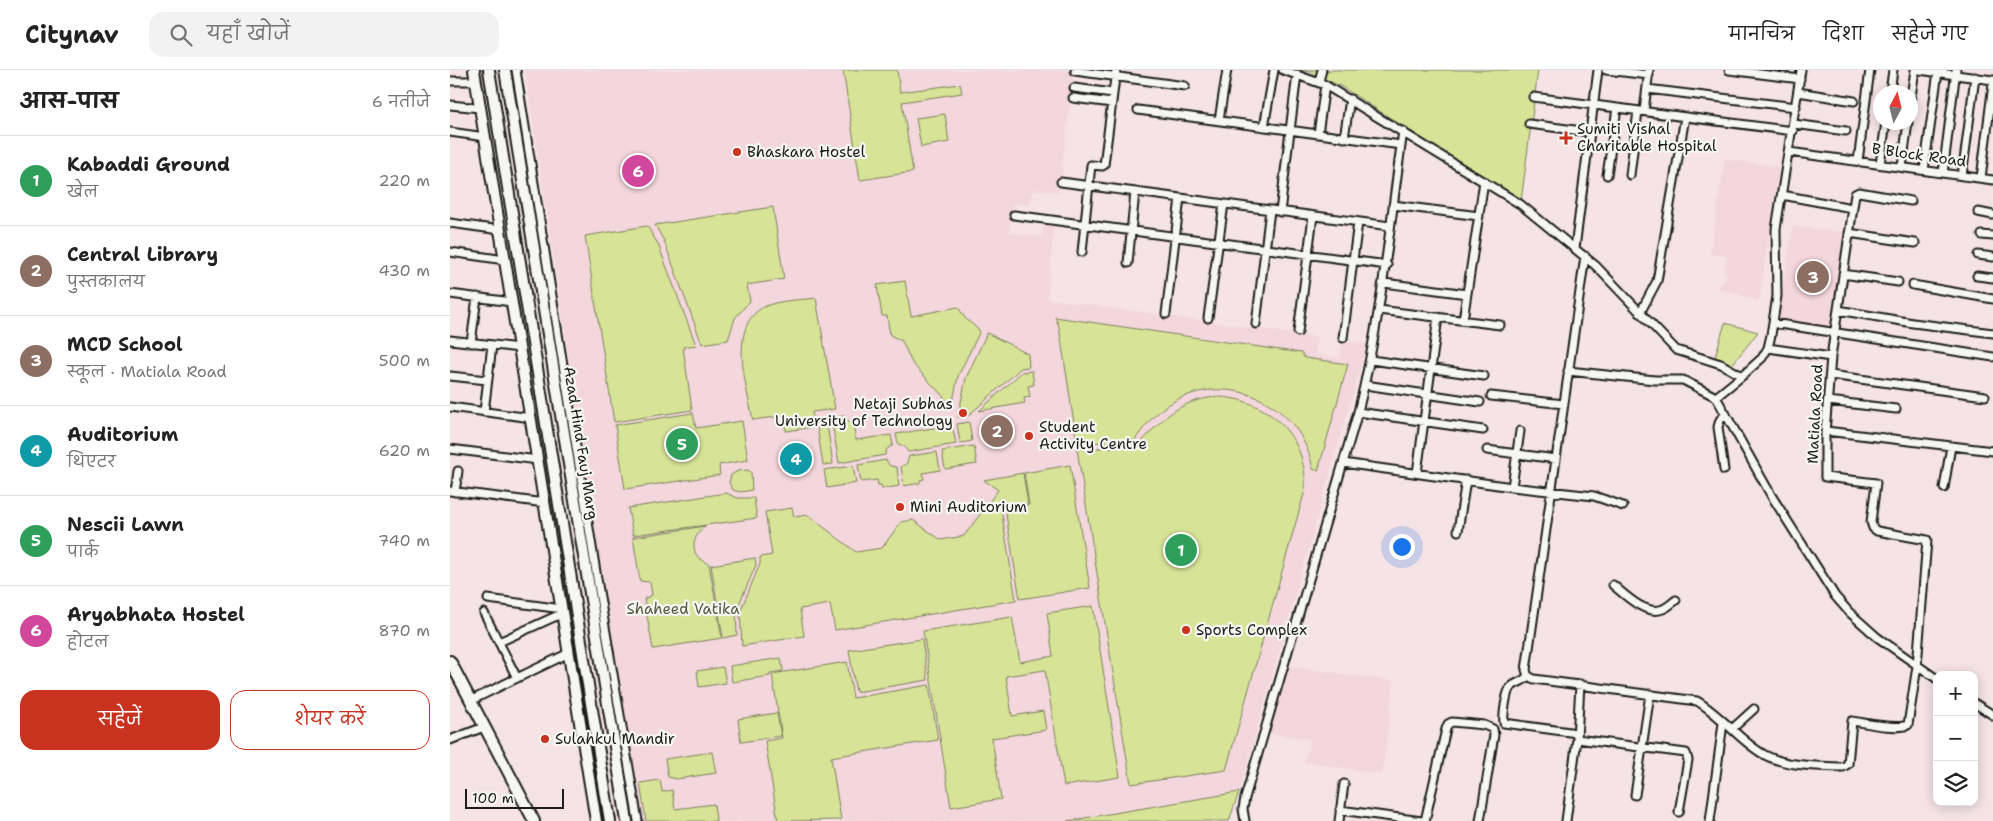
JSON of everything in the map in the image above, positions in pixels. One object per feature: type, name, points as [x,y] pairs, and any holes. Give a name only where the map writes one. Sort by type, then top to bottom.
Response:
[{"type":"main road","points":[[474,70],[596,821]]},
{"type":"main road","points":[[489,70],[610,821]]},
{"type":"main road","name":"Azad Hind Fauj Marg","points":[[505,70],[627,821]]},
{"type":"main road","points":[[507,272],[520,270]]},
{"type":"main road","points":[[450,661],[534,821]]},
{"type":"street","points":[[516,70],[600,597],[638,821]]},
{"type":"street","points":[[1219,120],[1227,70]]},
{"type":"street","points":[[1264,127],[1274,70]]},
{"type":"street","points":[[1283,70],[1322,83],[1520,204],[1585,256],[1676,350],[1721,364],[1742,376]]},
{"type":"street","points":[[1318,134],[1322,70]]},
{"type":"street","points":[[1575,248],[1598,70]]},
{"type":"street","points":[[1606,70],[1649,73],[1630,175]]},
{"type":"street","points":[[1729,70],[1800,79]]},
{"type":"street","points":[[1716,397],[1762,358],[1768,348],[1777,296],[1776,235],[1801,70]]},
{"type":"street","points":[[1858,161],[1870,70]]},
{"type":"street","points":[[1891,85],[1893,70]]},
{"type":"street","points":[[1913,85],[1915,70]]},
{"type":"street","points":[[1919,70],[1956,72],[1993,80]]},
{"type":"street","points":[[1075,71],[1116,73],[1185,86]]},
{"type":"street","points":[[1924,170],[1938,72]]},
{"type":"street","points":[[1943,173],[1956,72]]},
{"type":"street","points":[[1082,252],[1091,165],[1104,165],[1116,73]]},
{"type":"street","points":[[1280,212],[1297,74]]},
{"type":"street","points":[[1962,176],[1975,77]]},
{"type":"street","points":[[450,81],[476,82]]},
{"type":"street","points":[[1981,178],[1993,84]]},
{"type":"street","points":[[1074,88],[1113,93]]},
{"type":"street","points":[[1647,89],[1796,107]]},
{"type":"street","points":[[1798,92],[1854,101]]},
{"type":"street","points":[[1533,97],[1685,117],[1846,131]]},
{"type":"street","points":[[1073,98],[1112,102]]},
{"type":"street","points":[[1344,138],[1350,99]]},
{"type":"street","points":[[450,105],[480,108]]},
{"type":"street","points":[[1607,175],[1617,108]]},
{"type":"street","points":[[1138,110],[1401,145]]},
{"type":"street","points":[[1640,313],[1657,281],[1685,117]]},
{"type":"street","points":[[1529,124],[1590,132]]},
{"type":"street","points":[[1880,164],[1885,130]]},
{"type":"street","points":[[1902,167],[1907,130]]},
{"type":"street","points":[[1245,821],[1243,809],[1245,798],[1365,385],[1387,265],[1390,226],[1403,131]]},
{"type":"street","points":[[450,132],[485,137]]},
{"type":"street","name":"B Block Road","points":[[1789,152],[1993,180]]},
{"type":"street","points":[[1463,320],[1484,181]]},
{"type":"street","points":[[1061,182],[1390,226]]},
{"type":"street","points":[[1128,263],[1135,192]]},
{"type":"street","points":[[1831,356],[1853,197],[1857,192],[1911,201]]},
{"type":"street","points":[[1782,195],[1852,208]]},
{"type":"street","points":[[1166,314],[1180,198]]},
{"type":"street","points":[[1208,318],[1224,204]]},
{"type":"street","points":[[1393,205],[1479,216]]},
{"type":"street","points":[[1256,324],[1270,210]]},
{"type":"street","points":[[1978,212],[1993,215]]},
{"type":"street","points":[[1014,215],[1219,244],[1387,265]]},
{"type":"street","points":[[1298,332],[1313,216]]},
{"type":"street","points":[[1344,338],[1358,222]]},
{"type":"street","points":[[450,223],[500,230]]},
{"type":"street","points":[[1849,233],[1915,243]]},
{"type":"street","points":[[1982,235],[1993,236]]},
{"type":"street","points":[[450,252],[505,260]]},
{"type":"street","points":[[1978,255],[1993,257]]},
{"type":"street","points":[[1585,256],[1553,492],[1526,670],[1528,676],[1534,679],[1696,701],[1763,754],[1776,759],[1843,767],[1848,764],[1852,721],[1896,726],[1908,725],[1917,666]]},
{"type":"street","points":[[1843,274],[1898,282]]},
{"type":"street","points":[[1978,276],[1993,278]]},
{"type":"street","points":[[1384,283],[1467,294]]},
{"type":"street","points":[[1913,285],[1993,300]]},
{"type":"street","points":[[450,294],[512,302]]},
{"type":"street","points":[[471,343],[477,297]]},
{"type":"street","points":[[1379,310],[1500,325]]},
{"type":"street","points":[[1838,310],[1993,334]]},
{"type":"street","points":[[1417,473],[1438,317]]},
{"type":"street","points":[[1773,323],[1834,334],[1993,357]]},
{"type":"street","points":[[450,340],[520,348]]},
{"type":"street","points":[[484,412],[492,345]]},
{"type":"street","name":"Matiala Road","points":[[1768,348],[1831,356],[1825,477],[1876,483],[1871,522],[1873,528],[1877,531],[1927,540],[1917,666]]},
{"type":"street","points":[[1370,360],[1484,376]]},
{"type":"street","points":[[1568,372],[1655,380],[1682,380],[1716,397],[1771,495],[1834,596],[1877,637],[1933,676]]},
{"type":"street","points":[[1830,375],[1985,396]]},
{"type":"street","points":[[450,376],[487,380]]},
{"type":"street","points":[[1365,385],[1480,402]]},
{"type":"street","points":[[1491,396],[1564,404]]},
{"type":"street","points":[[1828,401],[1896,409]]},
{"type":"street","points":[[450,407],[531,418]]},
{"type":"street","points":[[1358,412],[1483,430]]},
{"type":"street","points":[[1724,470],[1718,427],[1720,420],[1726,414]]},
{"type":"street","points":[[1512,487],[1520,431]]},
{"type":"street","points":[[1826,431],[1993,451]]},
{"type":"street","points":[[1944,488],[1951,446]]},
{"type":"street","points":[[450,449],[538,460]]},
{"type":"street","points":[[1486,450],[1556,459]]},
{"type":"street","points":[[1342,463],[1512,487],[1594,496],[1623,506]]},
{"type":"street","points":[[458,471],[453,492],[545,503]]},
{"type":"street","points":[[1458,531],[1466,480]]},
{"type":"street","points":[[1613,584],[1638,604],[1653,610],[1661,610],[1676,600]]},
{"type":"street","points":[[488,599],[562,611]]},
{"type":"street","points":[[498,642],[562,611]]},
{"type":"street","points":[[484,613],[517,678]]},
{"type":"street","points":[[470,701],[569,653]]},
{"type":"street","points":[[1528,676],[1523,682],[1512,685],[1508,691],[1504,723],[1686,753],[1688,760],[1679,812]]},
{"type":"street","points":[[1566,821],[1577,736],[1580,684]]},
{"type":"street","points":[[1635,794],[1650,694]]},
{"type":"street","points":[[1978,706],[1993,715]]},
{"type":"street","points":[[1732,730],[1754,709]]},
{"type":"street","points":[[1340,810],[1423,821],[1446,729],[1448,724],[1452,722],[1484,725],[1493,729],[1494,735],[1480,821]]},
{"type":"street","points":[[1710,821],[1723,723]]},
{"type":"street","points":[[450,740],[484,727]]},
{"type":"street","points":[[1339,821],[1344,784]]},
{"type":"shaded area","name":"Netaji Subhas University of Technology","points":[[525,70],[1074,70],[1059,192],[1033,189],[1030,205],[1013,203],[1009,232],[1042,237],[1044,224],[1054,226],[1047,299],[1317,337],[1315,355],[1340,358],[1343,341],[1367,344],[1239,792],[1067,821],[644,821],[603,581]]},
{"type":"shaded area","points":[[1725,159],[1779,167],[1759,301],[1718,288],[1728,275],[1724,272],[1727,256],[1710,254]]},
{"type":"shaded area","points":[[1793,226],[1847,233],[1833,331],[1778,321]]},
{"type":"shaded area","points":[[1287,666],[1394,681],[1382,774],[1304,762],[1311,739],[1268,733]]},
{"type":"green space","points":[[843,70],[897,70],[900,92],[960,84],[962,93],[902,102],[913,172],[860,180]]},
{"type":"green space","points":[[1301,70],[1538,70],[1521,202],[1342,87],[1310,72]]},
{"type":"green space","points":[[945,114],[949,142],[921,147],[916,118]]},
{"type":"green space","points":[[773,207],[784,279],[747,285],[750,301],[735,318],[728,340],[702,344],[664,241],[655,225]]},
{"type":"green space","points":[[647,226],[658,244],[696,345],[683,347],[692,410],[614,422],[585,236]]},
{"type":"green space","points":[[905,281],[911,316],[958,307],[965,318],[980,331],[958,376],[952,406],[912,363],[902,341],[890,335],[887,316],[882,316],[877,285]]},
{"type":"green space","points":[[816,298],[835,409],[812,412],[814,427],[786,431],[783,416],[753,420],[742,357],[746,326],[754,314],[766,306],[784,301]]},
{"type":"green space","points":[[1055,317],[1301,353],[1305,358],[1348,364],[1318,471],[1313,469],[1303,440],[1291,423],[1277,409],[1260,399],[1242,392],[1203,391],[1183,397],[1160,411],[1144,427],[1134,441],[1077,443],[1059,326]]},
{"type":"green space","points":[[1725,323],[1758,332],[1732,365],[1714,360]]},
{"type":"green space","points":[[987,333],[1028,354],[1029,367],[1021,368],[968,416],[958,417],[966,378]]},
{"type":"green space","points":[[1032,371],[1034,385],[1028,386],[1030,397],[1024,398],[1025,403],[979,411],[1022,372]]},
{"type":"green space","name":"Sports Complex","points":[[1216,397],[1252,404],[1267,412],[1281,424],[1292,437],[1300,453],[1304,471],[1305,490],[1226,770],[1131,784],[1077,449],[1138,446],[1171,413],[1202,399]]},
{"type":"green space","points":[[693,413],[696,428],[742,421],[748,460],[719,465],[720,475],[625,489],[615,425]]},
{"type":"green space","points":[[844,416],[853,425],[856,440],[891,435],[893,445],[887,449],[885,455],[839,463],[831,418]]},
{"type":"green space","points":[[826,418],[833,464],[823,465],[816,420]]},
{"type":"green space","points":[[969,422],[972,441],[960,443],[957,424]]},
{"type":"green space","points":[[952,425],[956,444],[908,452],[904,446],[898,444],[896,434]]},
{"type":"green space","points":[[974,446],[977,464],[945,469],[942,451]]},
{"type":"green space","points":[[937,452],[940,470],[923,473],[924,479],[920,480],[920,483],[904,486],[901,467],[907,463],[909,456]]},
{"type":"green space","points":[[886,460],[890,466],[897,467],[899,486],[882,489],[881,485],[878,485],[877,480],[861,482],[858,465]]},
{"type":"green space","points":[[1070,465],[1090,588],[1020,599],[1005,509],[1029,505],[1024,473]]},
{"type":"green space","points":[[853,466],[856,483],[827,488],[824,470]]},
{"type":"green space","points":[[748,470],[751,472],[752,490],[741,492],[733,490],[729,483],[731,475],[738,471]]},
{"type":"green space","points":[[1023,473],[1028,504],[1001,509],[1016,600],[835,630],[830,604],[800,609],[804,636],[742,646],[740,612],[760,564],[760,557],[772,555],[765,512],[792,508],[794,517],[808,515],[856,552],[882,548],[901,522],[913,520],[941,540],[964,536],[998,490],[984,480]]},
{"type":"green space","points":[[726,493],[737,498],[754,498],[757,518],[633,535],[628,508]]},
{"type":"green space","name":"Shaheed Vatika","points":[[706,526],[697,536],[694,547],[698,557],[709,564],[722,638],[653,649],[644,599],[652,595],[650,582],[640,581],[633,537]]},
{"type":"green space","points":[[755,558],[756,565],[736,611],[737,635],[723,638],[711,565]]},
{"type":"green space","points":[[1093,606],[1120,777],[1064,786],[1045,670],[1006,676],[1012,716],[1043,711],[1046,730],[992,738],[1001,799],[951,807],[923,631],[1012,617],[1020,662],[1053,656],[1047,613]]},
{"type":"green space","points":[[922,639],[928,680],[856,692],[849,650]]},
{"type":"green space","points":[[781,658],[783,671],[770,673],[770,676],[732,682],[730,666]]},
{"type":"green space","points":[[847,662],[853,698],[929,685],[938,740],[831,757],[841,820],[778,821],[765,741],[782,738],[772,674]]},
{"type":"green space","points":[[723,667],[726,683],[699,687],[697,671]]},
{"type":"green space","points":[[777,713],[781,736],[741,742],[738,719]]},
{"type":"green space","points":[[712,752],[716,773],[677,779],[668,777],[665,759]]},
{"type":"green space","points":[[660,780],[662,792],[672,790],[675,809],[714,804],[716,821],[646,821],[640,783]]},
{"type":"green space","points":[[1239,792],[1229,821],[1067,821]]},
{"type":"place","name":"Sumiti Vishal Charitable Hospital","points":[[1566,138]]},
{"type":"place","name":"Bhaskara Hostel","points":[[737,152]]},
{"type":"place","name":"Aryabhata Hostel","points":[[638,171]]},
{"type":"place","name":"MCD School","points":[[1813,277]]},
{"type":"place","name":"Netaji Subhas University of Technology","points":[[963,413]]},
{"type":"place","name":"Central Library","points":[[997,431]]},
{"type":"place","name":"Student Activity Centre","points":[[1029,436]]},
{"type":"place","name":"Nescii Lawn","points":[[682,444]]},
{"type":"place","name":"Auditorium","points":[[796,459]]},
{"type":"place","name":"Mini Auditorium","points":[[900,507]]},
{"type":"place","name":"Kabaddi Ground","points":[[1181,550]]},
{"type":"place","name":"Sports Complex","points":[[1186,630]]},
{"type":"place","name":"Sulahkul Mandir","points":[[545,739]]}]
